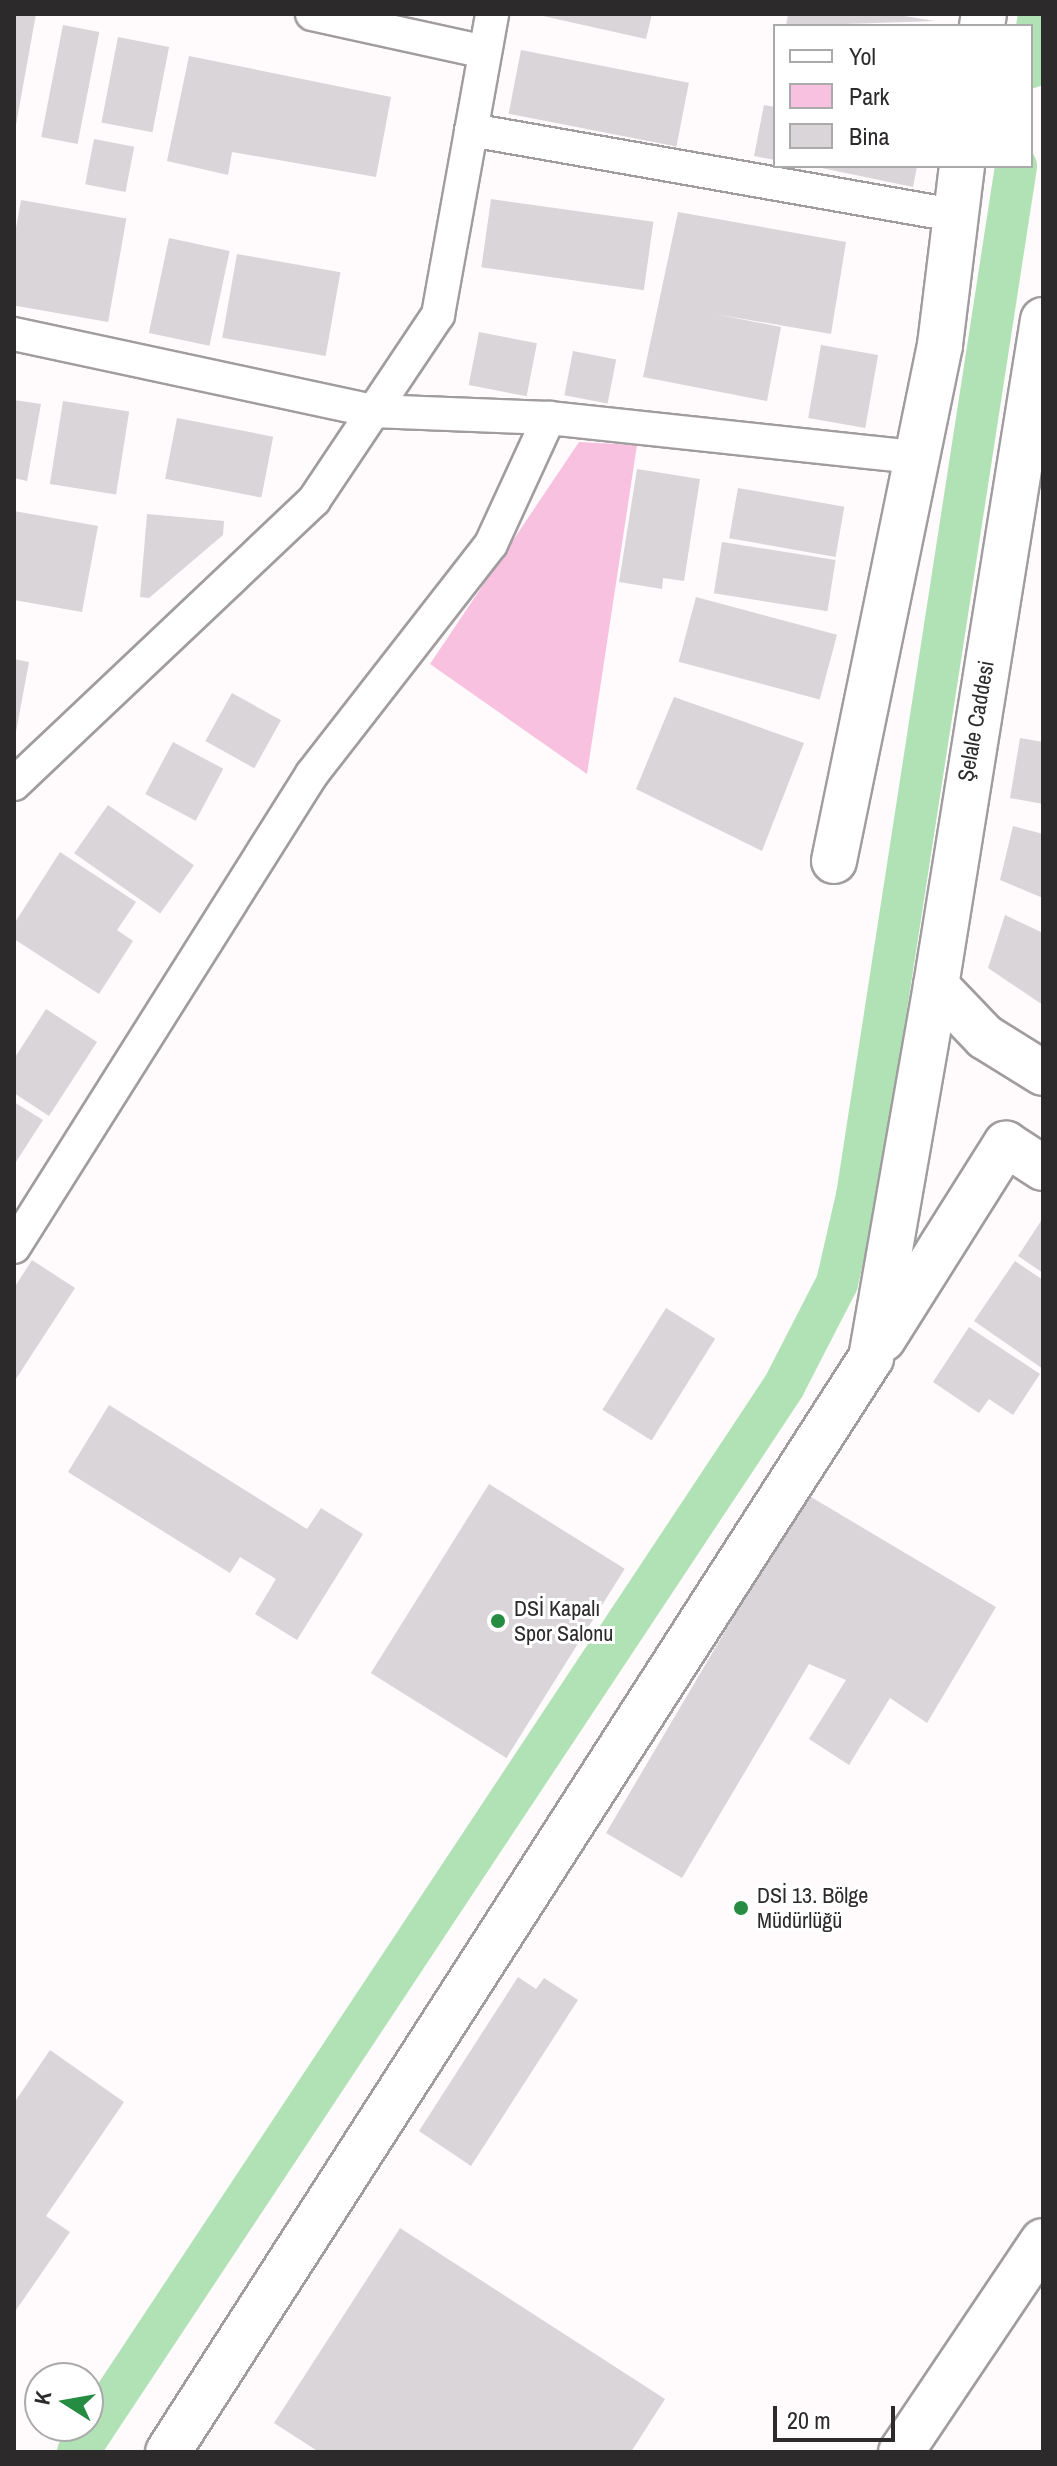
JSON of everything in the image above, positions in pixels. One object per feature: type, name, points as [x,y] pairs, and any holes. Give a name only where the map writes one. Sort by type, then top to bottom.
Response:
[{"type":"street","points":[[312,14],[485,52]]},
{"type":"street","points":[[14,784],[314,500],[438,315],[492,14]]},
{"type":"street","points":[[471,130],[955,215]]},
{"type":"street","points":[[834,861],[940,345],[962,168]]},
{"type":"street","name":"Şelale Caddesi","points":[[871,1358],[936,986],[1032,472],[1043,320]]},
{"type":"street","points":[[14,334],[373,411],[549,418],[916,457]]},
{"type":"street","points":[[14,1247],[312,774],[491,544],[549,418]]},
{"type":"street","points":[[936,986],[985,1037],[1043,1073]]},
{"type":"street","points":[[168,2452],[1006,1144],[1043,1168]]},
{"type":"street","points":[[901,2452],[1042,2244]]},
{"type":"green space","points":[[579,442],[637,445],[587,774],[430,664]]},
{"type":"building","points":[[14,14],[36,14],[16,125],[14,125]]},
{"type":"building","points":[[534,14],[652,14],[646,39]]},
{"type":"building","points":[[788,14],[892,14],[935,21],[846,24],[786,24]]},
{"type":"building","points":[[63,25],[99,32],[78,144],[41,137]]},
{"type":"building","points":[[118,37],[169,47],[152,132],[101,122]]},
{"type":"building","points":[[521,50],[689,83],[676,146],[509,114]]},
{"type":"building","points":[[189,56],[391,97],[376,177],[232,152],[228,175],[167,161]]},
{"type":"building","points":[[764,105],[773,107],[773,160],[754,156]]},
{"type":"building","points":[[94,139],[134,147],[125,192],[85,184]]},
{"type":"building","points":[[822,168],[917,168],[913,187]]},
{"type":"building","points":[[491,199],[653,222],[644,290],[481,267]]},
{"type":"building","points":[[21,200],[126,219],[108,322],[14,305],[14,240]]},
{"type":"building","points":[[678,212],[846,242],[831,334],[715,314],[781,327],[767,401],[643,377]]},
{"type":"building","points":[[169,238],[230,251],[209,346],[149,333]]},
{"type":"building","points":[[237,254],[340,272],[326,356],[222,338]]},
{"type":"building","points":[[479,332],[537,343],[527,396],[469,385]]},
{"type":"building","points":[[821,345],[878,355],[865,428],[808,418]]},
{"type":"building","points":[[573,351],[616,359],[608,404],[564,395]]},
{"type":"building","points":[[14,400],[41,404],[27,481],[14,478]]},
{"type":"building","points":[[63,401],[129,411],[116,494],[50,484]]},
{"type":"building","points":[[177,418],[273,437],[261,498],[165,479]]},
{"type":"building","points":[[637,469],[700,479],[684,581],[663,578],[662,589],[619,582]]},
{"type":"building","points":[[738,488],[844,507],[836,557],[729,538]]},
{"type":"building","points":[[14,511],[98,526],[82,612],[14,600]]},
{"type":"building","points":[[147,514],[224,521],[223,535],[149,598],[140,597]]},
{"type":"building","points":[[722,542],[836,560],[827,611],[714,593]]},
{"type":"building","points":[[696,597],[837,635],[820,700],[679,662]]},
{"type":"building","points":[[14,659],[29,662],[16,732],[14,732]]},
{"type":"building","points":[[232,693],[281,720],[254,768],[205,741]]},
{"type":"building","points":[[674,697],[804,743],[762,851],[636,789]]},
{"type":"building","points":[[1020,738],[1043,742],[1043,804],[1010,798]]},
{"type":"building","points":[[173,742],[223,769],[196,821],[145,794]]},
{"type":"building","points":[[108,805],[194,865],[160,914],[74,853]]},
{"type":"building","points":[[1013,826],[1043,834],[1043,898],[1000,880]]},
{"type":"building","points":[[60,852],[136,902],[117,930],[133,941],[99,994],[14,939],[14,924]]},
{"type":"building","points":[[1005,915],[1043,933],[1043,1005],[988,968]]},
{"type":"building","points":[[46,1009],[97,1042],[49,1116],[14,1093],[14,1059]]},
{"type":"building","points":[[14,1102],[43,1120],[14,1165]]},
{"type":"building","points":[[1043,1218],[1043,1273],[1018,1256]]},
{"type":"building","points":[[32,1260],[75,1288],[14,1382],[14,1288]]},
{"type":"building","points":[[1015,1261],[1043,1280],[1043,1369],[974,1321]]},
{"type":"building","points":[[666,1308],[715,1339],[652,1441],[602,1410]]},
{"type":"building","points":[[969,1327],[1040,1374],[1013,1415],[989,1399],[979,1413],[933,1382]]},
{"type":"building","points":[[109,1405],[307,1529],[321,1508],[363,1534],[297,1640],[255,1614],[276,1579],[240,1557],[230,1573],[68,1472]]},
{"type":"building","name":"DSİ Kapalı Spor Salonu","points":[[489,1484],[625,1569],[507,1758],[371,1673]]},
{"type":"building","points":[[806,1494],[996,1607],[927,1723],[890,1698],[849,1765],[809,1739],[846,1680],[809,1664],[682,1878],[606,1833]]},
{"type":"building","points":[[518,1977],[536,1989],[544,1978],[578,2000],[471,2166],[419,2131]]},
{"type":"building","points":[[50,2050],[124,2102],[46,2216],[70,2232],[14,2313],[14,2103]]},
{"type":"building","points":[[400,2228],[665,2399],[631,2452],[319,2452],[274,2423]]},
{"type":"waterway","points":[[1033,54],[1039,14]]},
{"type":"waterway","points":[[78,2452],[784,1386],[837,1283],[857,1196],[1016,168]]},
{"type":"place","name":"DSİ Kapalı Spor Salonu","points":[[498,1621]]},
{"type":"place","name":"DSİ 13. Bölge Müdürlüğü","points":[[741,1908]]}]
